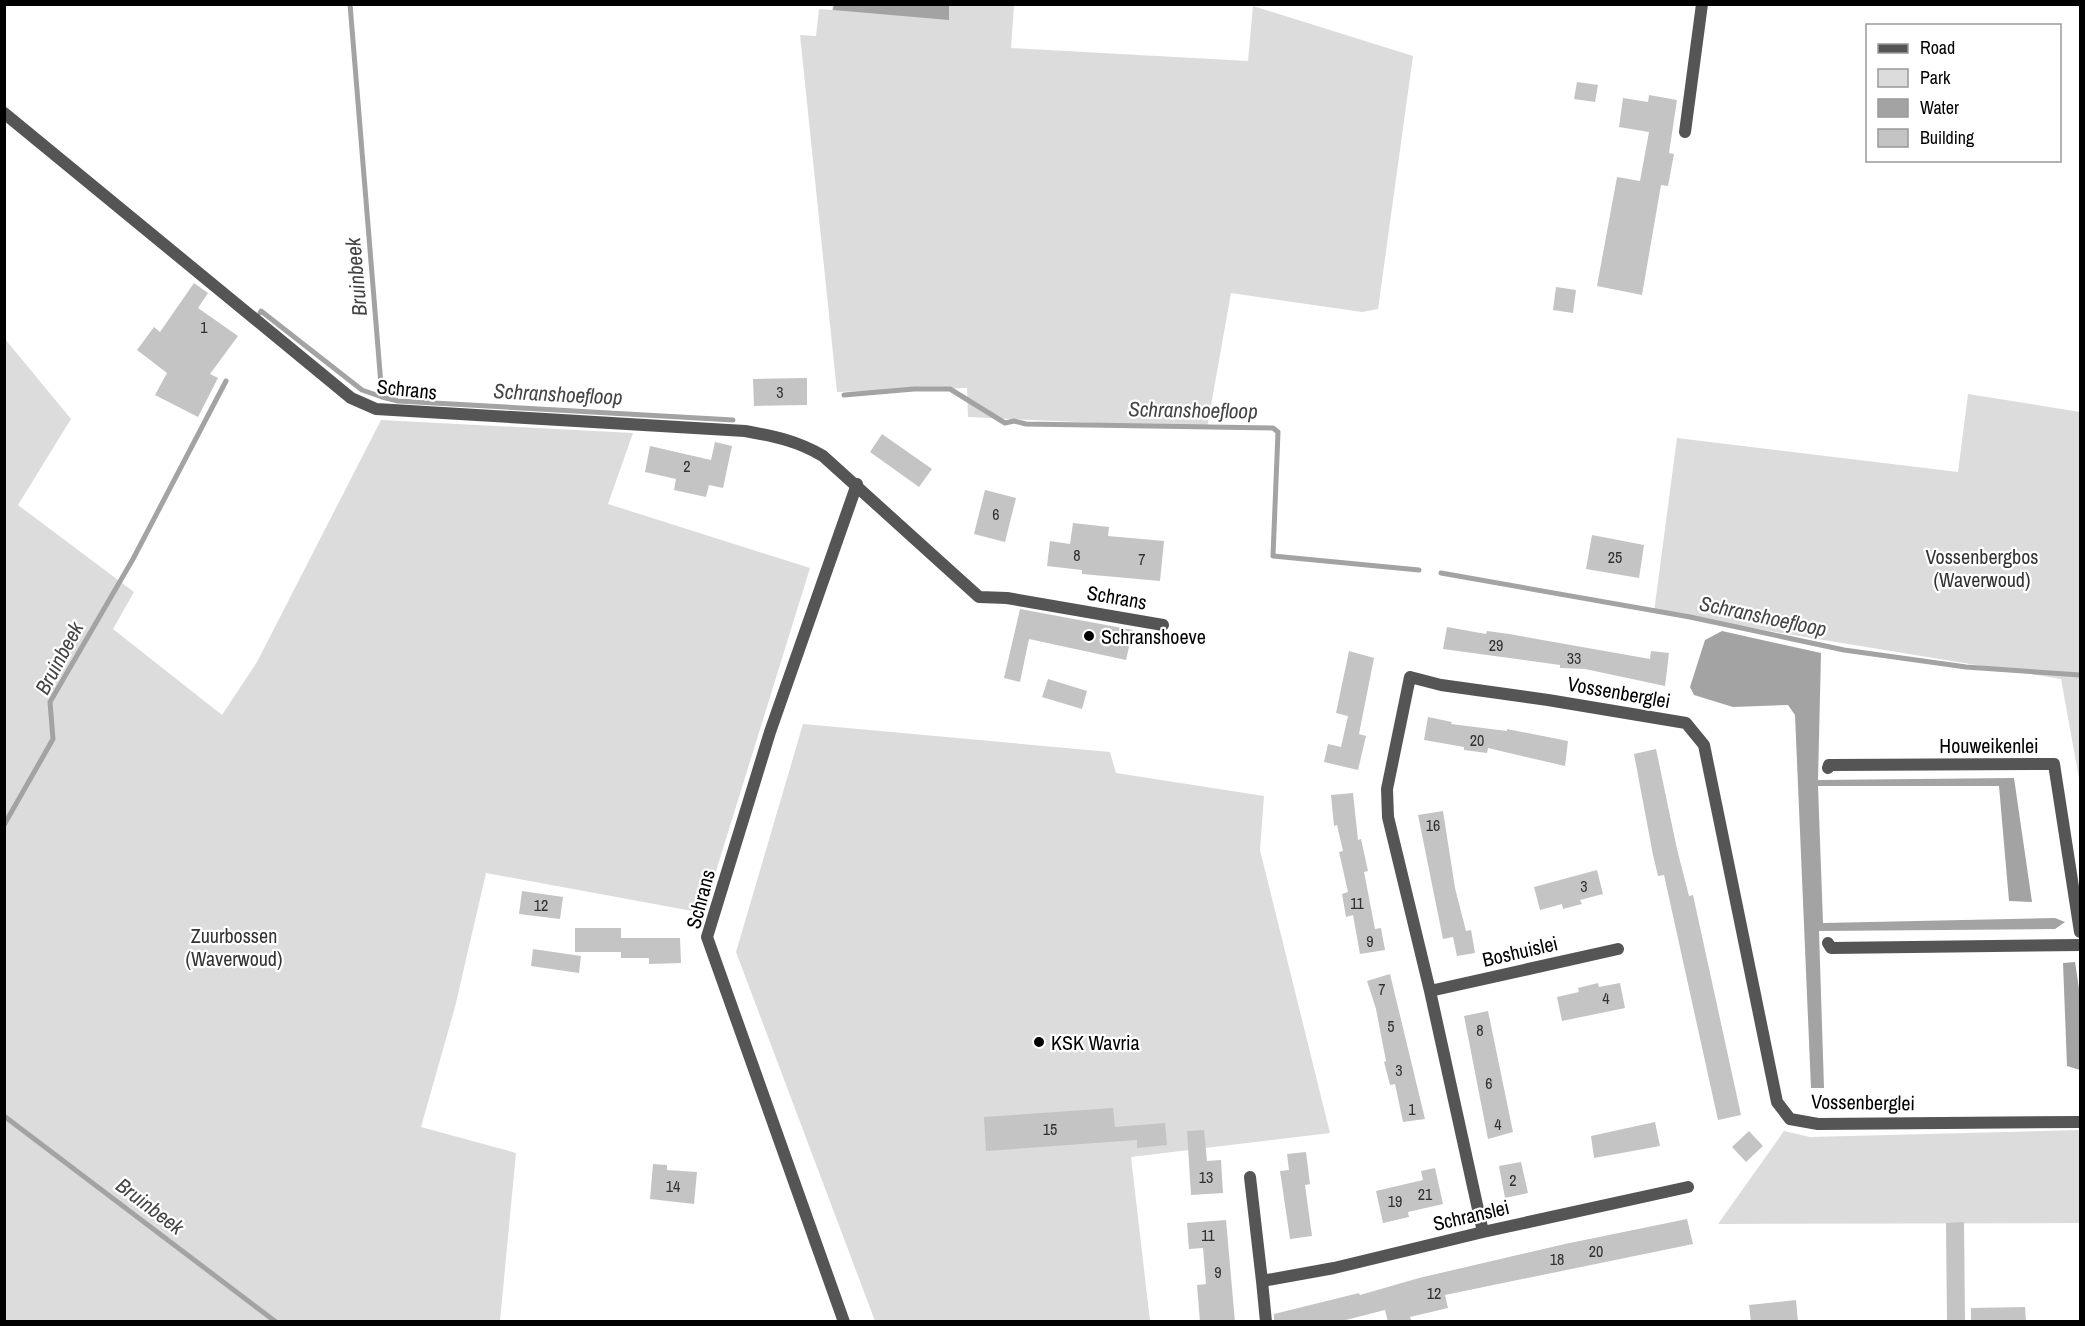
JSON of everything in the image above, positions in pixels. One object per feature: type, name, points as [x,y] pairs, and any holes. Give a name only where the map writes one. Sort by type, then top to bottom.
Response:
[{"type":"street","points":[[1685,132],[1702,4]]},
{"type":"street","name":"Schrans","points":[[4,113],[351,398],[376,409],[745,431],[804,444],[823,456],[857,484],[979,597],[1007,598],[1163,625]]},
{"type":"street","name":"Schrans","points":[[844,1322],[707,937],[770,732],[857,484]]},
{"type":"street","name":"Vossenberglei","points":[[1483,1232],[1430,991],[1388,817],[1387,789],[1410,677],[1441,685],[1686,723],[1704,745],[1777,1102],[1790,1119],[1818,1124],[2080,1122]]},
{"type":"street","name":"Houweikenlei","points":[[1828,768],[1829,765],[2054,764],[2080,932]]},
{"type":"street","points":[[1828,944],[1831,948],[2080,945]]},
{"type":"street","name":"Boshuislei","points":[[1430,991],[1618,949]]},
{"type":"street","points":[[1250,1177],[1266,1322]]},
{"type":"street","name":"Schranslei","points":[[1262,1281],[1334,1268],[1483,1232],[1688,1187]]},
{"type":"green space","points":[[833,5],[1014,5],[1011,48],[1248,61],[1253,6],[1413,56],[1378,309],[1362,312],[1231,293],[1207,428],[968,417],[967,388],[837,392],[800,35],[816,36],[819,9],[832,10]]},
{"type":"green space","name":"Zuurbossen (Waverwoud)","points":[[5,339],[71,419],[18,505],[134,592],[113,629],[222,715],[257,662],[381,420],[633,433],[608,504],[810,568],[703,913],[486,873],[455,1007],[421,1127],[516,1153],[500,1321],[5,1321]]},
{"type":"green space","name":"Vossenbergbos (Waverwoud)","points":[[1968,394],[2080,412],[2080,784],[2061,679],[1654,612],[1677,438],[1958,472]]},
{"type":"green space","name":"KSK Wavria","points":[[803,724],[1110,752],[1116,773],[1264,796],[1260,850],[1330,1133],[1131,1157],[1150,1321],[875,1321],[736,952]]},
{"type":"green space","points":[[2080,1130],[2080,1223],[1718,1224],[1784,1131],[1810,1137]]},
{"type":"water","points":[[834,4],[949,5],[949,20],[833,10]]},
{"type":"water","points":[[1722,631],[1821,653],[1818,780],[2014,778],[2032,902],[2009,901],[1999,786],[1818,786],[1823,923],[2055,918],[2065,922],[2055,929],[1819,931],[1824,1088],[1811,1088],[1795,715],[1788,705],[1733,707],[1694,695],[1690,687],[1705,640]]},
{"type":"water","points":[[2075,962],[2080,995],[2080,1070],[2067,1066],[2063,963]]},
{"type":"building","points":[[1577,82],[1598,85],[1595,102],[1574,99]]},
{"type":"building","points":[[1649,95],[1677,100],[1669,153],[1674,154],[1668,186],[1661,185],[1642,295],[1597,286],[1617,177],[1640,181],[1649,132],[1619,127],[1623,98],[1648,102]]},
{"type":"building","points":[[194,283],[208,293],[198,308],[238,336],[210,374],[218,378],[198,417],[155,395],[167,373],[137,350],[154,327],[160,332]]},
{"type":"building","points":[[1556,287],[1576,290],[1573,313],[1553,310]]},
{"type":"building","points":[[807,378],[807,405],[754,406],[753,379]]},
{"type":"building","points":[[882,434],[932,469],[919,487],[870,452]]},
{"type":"building","points":[[715,442],[732,446],[723,488],[709,485],[706,497],[674,490],[676,479],[645,472],[650,446],[711,460]]},
{"type":"building","points":[[985,490],[1016,498],[1005,542],[974,534]]},
{"type":"building","points":[[1073,523],[1109,527],[1108,536],[1164,541],[1160,581],[1082,574],[1082,570],[1047,566],[1050,541],[1070,544]]},
{"type":"building","points":[[1592,535],[1644,545],[1639,578],[1586,569]]},
{"type":"building","name":"Schranshoeve","points":[[1020,609],[1133,630],[1126,660],[1029,639],[1020,682],[1004,678]]},
{"type":"building","points":[[1447,627],[1486,634],[1487,631],[1509,634],[1650,659],[1651,651],[1669,653],[1665,686],[1585,669],[1560,668],[1560,665],[1443,649]]},
{"type":"building","points":[[1349,651],[1374,658],[1359,734],[1366,736],[1358,770],[1324,762],[1328,744],[1341,747],[1348,716],[1336,713]]},
{"type":"building","points":[[1048,679],[1087,691],[1082,709],[1042,697]]},
{"type":"building","points":[[1428,717],[1452,722],[1451,724],[1507,731],[1507,729],[1568,741],[1565,766],[1488,748],[1487,753],[1424,740]]},
{"type":"building","points":[[1656,749],[1677,849],[1689,896],[1693,895],[1741,1115],[1718,1120],[1664,875],[1658,876],[1653,855],[1634,754]]},
{"type":"building","points":[[1353,793],[1358,840],[1361,839],[1368,871],[1364,872],[1375,929],[1381,928],[1385,950],[1360,954],[1353,915],[1346,917],[1342,894],[1348,892],[1339,852],[1343,851],[1337,825],[1334,826],[1331,795]]},
{"type":"building","points":[[1443,811],[1455,888],[1466,931],[1471,930],[1475,953],[1457,956],[1453,937],[1443,939],[1418,815]]},
{"type":"building","points":[[1597,870],[1603,894],[1580,900],[1582,904],[1563,909],[1562,904],[1540,910],[1534,887]]},
{"type":"building","points":[[522,891],[563,897],[560,919],[519,914]]},
{"type":"building","points":[[575,928],[621,928],[621,938],[680,938],[681,963],[649,964],[649,958],[621,958],[621,952],[575,952]]},
{"type":"building","points":[[533,949],[581,956],[579,973],[531,966]]},
{"type":"building","points":[[1390,974],[1425,1119],[1403,1122],[1395,1084],[1390,1085],[1384,1062],[1386,1061],[1376,1009],[1367,981]]},
{"type":"building","points":[[1598,983],[1599,987],[1620,983],[1625,1008],[1562,1021],[1557,997],[1579,992],[1578,988]]},
{"type":"building","points":[[1488,1011],[1513,1132],[1488,1139],[1464,1016]]},
{"type":"building","points":[[1113,1108],[1115,1127],[1165,1123],[1167,1145],[1137,1148],[1137,1140],[986,1151],[984,1117]]},
{"type":"building","points":[[1655,1122],[1660,1146],[1594,1158],[1591,1136]]},
{"type":"building","points":[[1204,1130],[1207,1161],[1221,1160],[1223,1193],[1191,1195],[1187,1131]]},
{"type":"building","points":[[1749,1131],[1763,1146],[1746,1162],[1732,1147]]},
{"type":"building","points":[[1306,1152],[1310,1184],[1305,1185],[1312,1236],[1290,1239],[1280,1171],[1289,1170],[1287,1154]]},
{"type":"building","points":[[1521,1162],[1528,1193],[1505,1198],[1499,1166]]},
{"type":"building","points":[[653,1164],[667,1165],[667,1170],[697,1172],[694,1204],[650,1199]]},
{"type":"building","points":[[1435,1168],[1443,1204],[1408,1212],[1409,1217],[1383,1223],[1376,1191],[1423,1180],[1421,1171]]},
{"type":"building","points":[[1687,1219],[1693,1244],[1445,1295],[1448,1308],[1410,1317],[1412,1322],[1388,1322],[1385,1310],[1338,1322],[1274,1322],[1274,1314],[1565,1244]]},
{"type":"building","points":[[1226,1220],[1235,1322],[1200,1322],[1197,1285],[1206,1284],[1203,1248],[1189,1249],[1187,1223]]},
{"type":"building","points":[[1964,1222],[1965,1322],[1947,1322],[1946,1223]]},
{"type":"building","points":[[1796,1300],[1798,1322],[1751,1322],[1749,1305]]},
{"type":"building","points":[[2025,1307],[2026,1322],[1971,1322],[1971,1308]]},
{"type":"waterway","name":"Bruinbeek","points":[[260,313],[261,311],[362,390],[382,397],[350,4]]},
{"type":"waterway","name":"Bruinbeek","points":[[4,825],[53,739],[50,702],[133,559],[226,381]]},
{"type":"waterway","name":"Schranshoefloop","points":[[844,395],[914,389],[950,389],[1005,423],[1014,421],[1026,424],[1273,428],[1278,432],[1273,556],[1419,570]]},
{"type":"waterway","name":"Schranshoefloop","points":[[382,397],[398,401],[733,420]]},
{"type":"waterway","name":"Schranshoefloop","points":[[1441,573],[1690,617],[1844,650],[1966,667],[2080,675]]},
{"type":"waterway","name":"Bruinbeek","points":[[4,1116],[276,1322]]},
{"type":"place","name":"Schranshoeve","points":[[1089,636]]},
{"type":"place","name":"KSK Wavria","points":[[1039,1042]]}]
